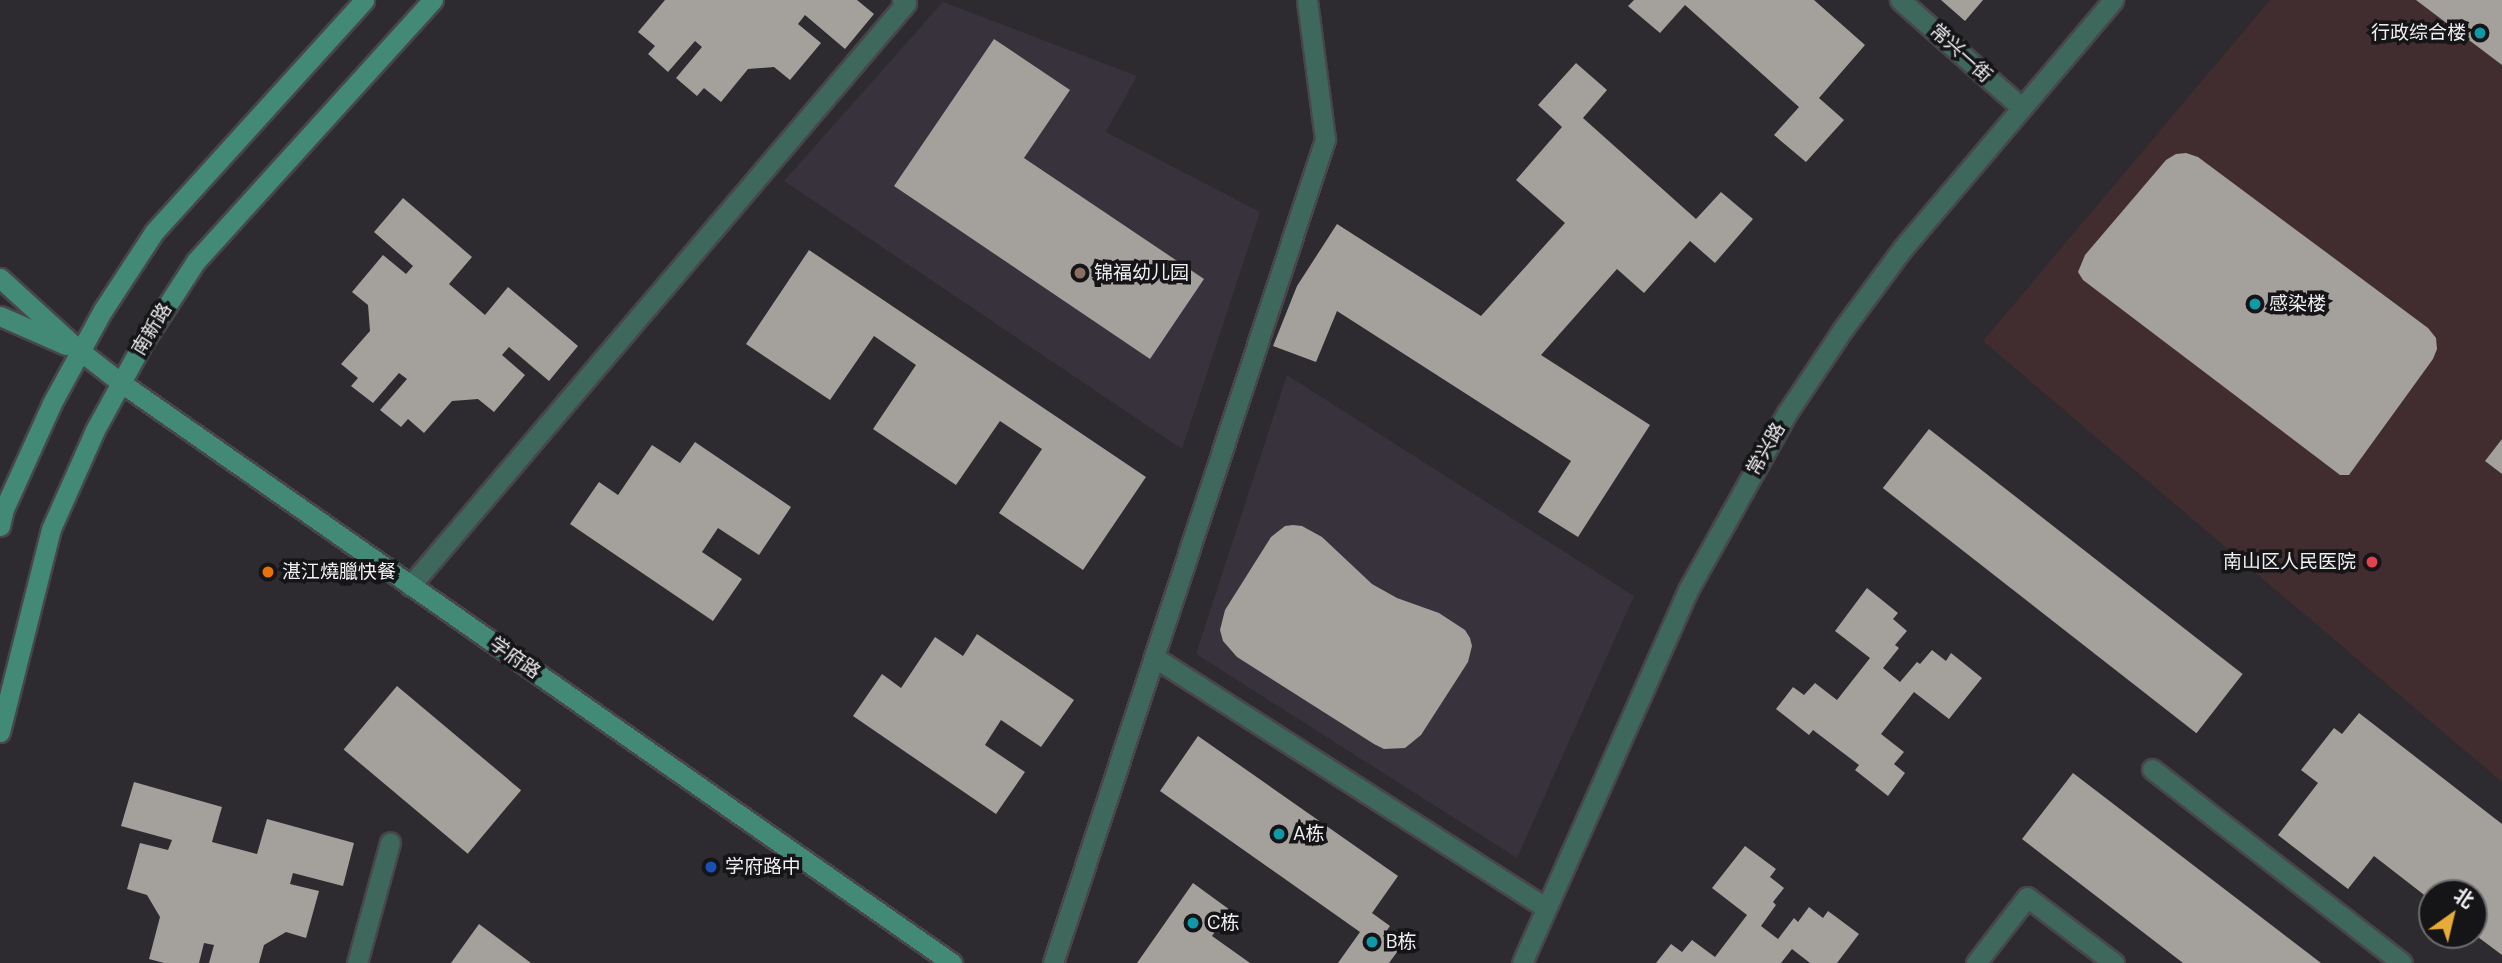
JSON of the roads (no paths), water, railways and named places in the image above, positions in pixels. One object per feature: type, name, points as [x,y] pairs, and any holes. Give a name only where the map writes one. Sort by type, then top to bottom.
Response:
[{"type":"main road","points":[[0,526],[27,456],[80,351],[154,232],[364,0]]},
{"type":"main road","name":"南新路","points":[[0,732],[51,529],[120,382],[197,261],[433,0]]},
{"type":"main road","name":"学府路","points":[[0,278],[80,351],[120,382],[952,963]]},
{"type":"main road","name":"学府路","points":[[0,316],[80,351]]},
{"type":"street","points":[[410,586],[906,3],[902,0]]},
{"type":"street","points":[[1053,963],[1325,139],[1307,0]]},
{"type":"street","name":"常兴一街","points":[[1900,0],[2021,107]]},
{"type":"street","name":"常兴路","points":[[1522,963],[1688,590],[1787,413],[1843,329],[1903,248],[2113,0]]},
{"type":"street","points":[[1154,657],[1546,908]]},
{"type":"street","points":[[2152,769],[2402,963]]},
{"type":"street","points":[[357,963],[390,842]]},
{"type":"street","points":[[1976,963],[2027,897],[2114,963]]},
{"type":"place","name":"行政综合楼","points":[[2480,33]]},
{"type":"place","name":"锦福幼儿园","points":[[1080,273]]},
{"type":"place","name":"感染楼","points":[[2255,304]]},
{"type":"place","name":"南山区人民医院","points":[[2372,562]]},
{"type":"place","name":"湛江燒臘快餐","points":[[268,572]]},
{"type":"place","name":"A栋","points":[[1279,834]]},
{"type":"place","name":"学府路中","points":[[711,867]]},
{"type":"place","name":"C栋","points":[[1193,923]]},
{"type":"place","name":"B栋","points":[[1372,942]]}]
